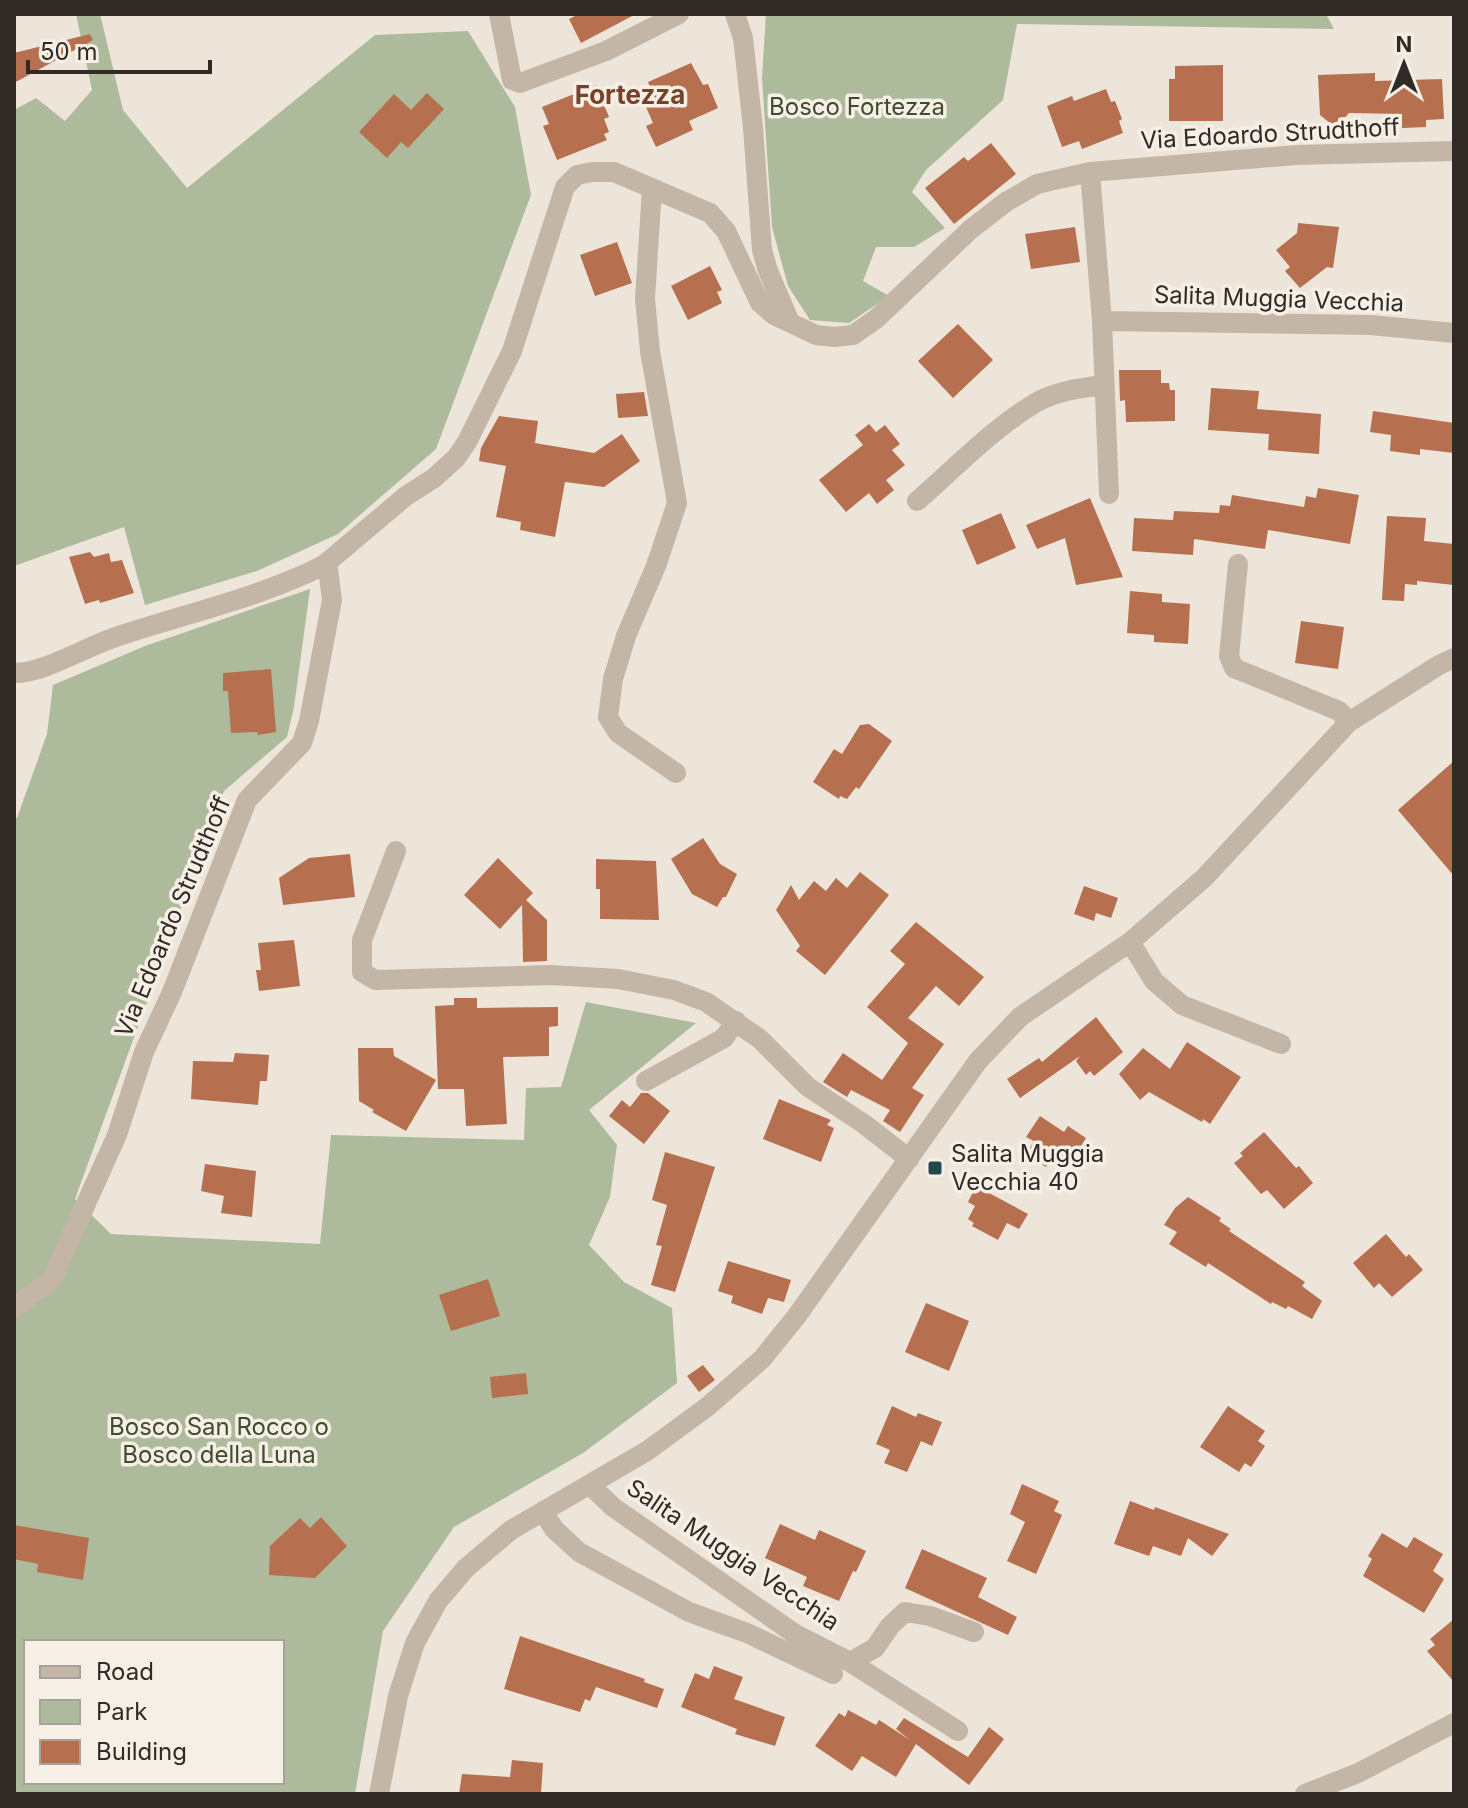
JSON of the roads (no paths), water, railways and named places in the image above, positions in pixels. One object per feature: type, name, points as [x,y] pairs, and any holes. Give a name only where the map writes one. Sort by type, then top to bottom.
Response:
[{"type":"street","points":[[499,14],[512,80],[520,83],[606,51],[679,14]]},
{"type":"street","points":[[735,14],[743,38],[762,250],[789,320]]},
{"type":"street","name":"Via Edoardo Strudthoff","points":[[14,1307],[51,1281],[117,1135],[144,1052],[172,992],[247,800],[302,743],[332,600],[328,569],[324,565],[406,496],[434,478],[456,458],[467,442],[512,351],[565,187],[577,175],[614,172],[710,213],[726,231],[760,303],[774,315],[816,335],[834,337],[853,335],[876,319],[971,229],[1006,202],[1037,184],[1090,172],[1297,155],[1454,151]]},
{"type":"street","points":[[1090,172],[1102,321],[1109,494]]},
{"type":"street","points":[[652,188],[645,299],[650,351],[677,503],[656,566],[626,636],[613,679],[608,717],[618,733],[676,773]]},
{"type":"street","name":"Salita Muggia Vecchia","points":[[1102,321],[1371,325],[1454,333]]},
{"type":"street","points":[[917,501],[1003,426],[1039,401],[1075,389],[1103,385]]},
{"type":"street","points":[[1238,564],[1229,656],[1234,668],[1339,711],[1349,722]]},
{"type":"street","points":[[14,673],[33,672],[70,654],[229,603],[324,565]]},
{"type":"street","name":"Salita Muggia Vecchia","points":[[379,1794],[398,1696],[415,1643],[438,1601],[466,1568],[511,1530],[647,1451],[707,1407],[762,1359],[796,1317],[978,1061],[1020,1017],[1130,942],[1204,878],[1349,722],[1454,658]]},
{"type":"street","points":[[396,851],[362,940],[362,972],[375,980],[551,975],[618,979],[674,990],[706,1002],[736,1021],[760,1039],[808,1087],[909,1159]]},
{"type":"street","points":[[1130,942],[1154,981],[1182,1005],[1281,1044]]},
{"type":"street","points":[[646,1081],[724,1038],[736,1021]]},
{"type":"street","name":"Salita Muggia Vecchia","points":[[590,1485],[613,1507],[795,1634],[850,1662],[958,1731]]},
{"type":"street","name":"Salita Muggia Vecchia","points":[[543,1511],[554,1529],[579,1552],[689,1612],[747,1633],[833,1674]]},
{"type":"street","name":"Salita Muggia Vecchia","points":[[850,1662],[875,1648],[890,1626],[905,1612],[930,1616],[974,1632]]},
{"type":"street","points":[[1305,1794],[1358,1773],[1454,1723]]},
{"type":"place","name":"Salita Muggia Vecchia 40","points":[[935,1168]]},
{"type":"district","name":"Fortezza","points":[[630,95]]},
{"type":"park label","name":"Bosco Fortezza","points":[[857,107]]},
{"type":"park label","name":"Bosco San Rocco o Bosco della Luna","points":[[219,1441]]}]
